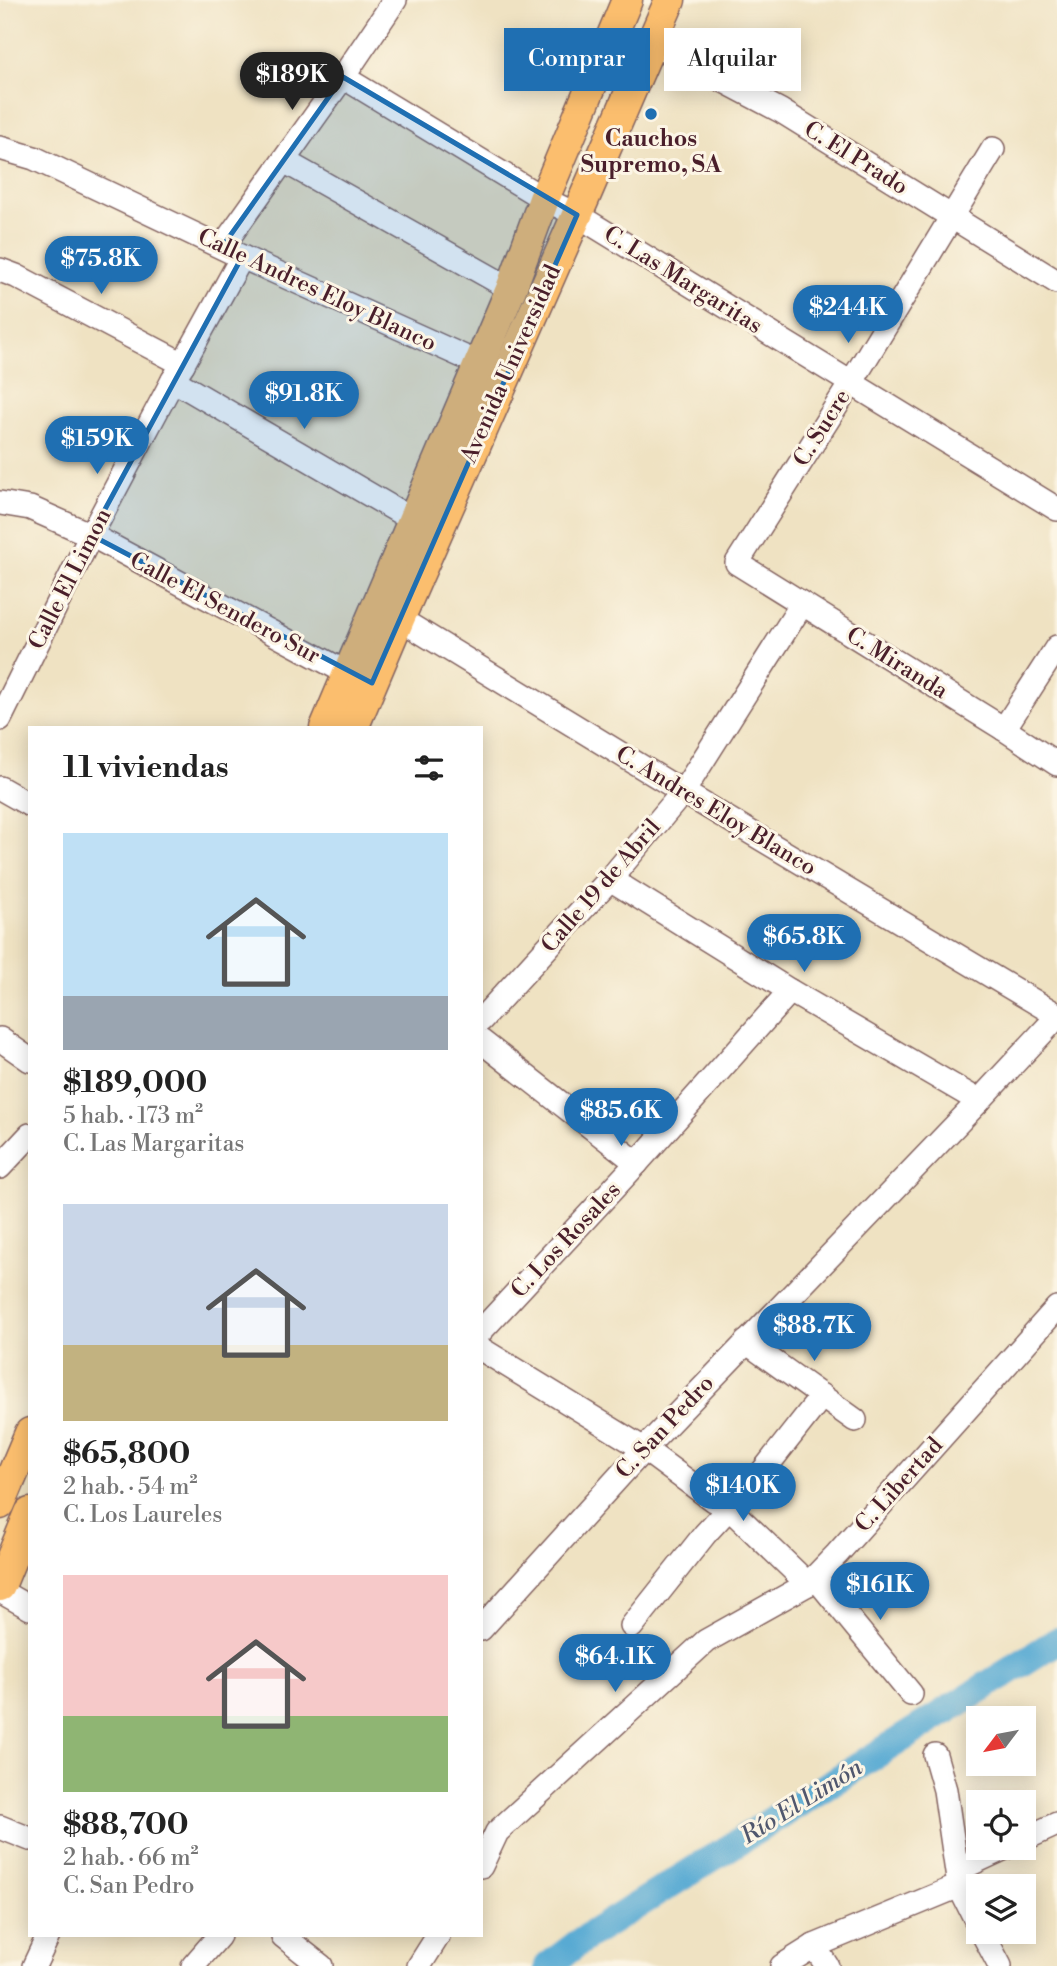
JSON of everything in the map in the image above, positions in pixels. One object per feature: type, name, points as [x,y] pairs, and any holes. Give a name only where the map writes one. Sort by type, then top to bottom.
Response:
[{"type":"main road","name":"Avenida Universidad","points":[[388,611],[413,520],[511,289],[544,199],[627,0]]},
{"type":"main road","name":"Avenida Universidad","points":[[650,41],[670,0]]},
{"type":"main road","name":"Avenida Universidad","points":[[326,726],[360,678],[388,611],[577,215],[629,91]]},
{"type":"main road","name":"Avenida Universidad","points":[[353,726],[360,678]]},
{"type":"main road","points":[[0,1504],[28,1438]]},
{"type":"main road","points":[[0,1589],[28,1518]]},
{"type":"street","name":"Calle El Limon","points":[[0,719],[91,536],[178,372],[232,252],[284,161],[395,0]]},
{"type":"street","name":"C. El Prado","points":[[650,41],[781,111],[1057,282]]},
{"type":"street","name":"C. Las Margaritas","points":[[343,77],[544,199],[577,215],[1057,509]]},
{"type":"street","name":"Calle Andres Eloy Blanco","points":[[0,148],[34,158],[232,252],[480,364]]},
{"type":"street","name":"C. Sucre","points":[[737,563],[851,383],[993,149]]},
{"type":"street","points":[[284,161],[511,289]]},
{"type":"street","points":[[0,270],[16,276],[178,372],[413,520]]},
{"type":"street","name":"Calle El Sendero Sur","points":[[0,503],[30,508],[91,536],[360,678]]},
{"type":"street","name":"C. Miranda","points":[[737,563],[1057,764]]},
{"type":"street","name":"Calle 19 de Abril","points":[[483,1018],[610,878],[683,792],[802,604]]},
{"type":"street","name":"C. Andres Eloy Blanco","points":[[388,611],[1057,1016]]},
{"type":"street","points":[[1004,729],[1057,647]]},
{"type":"street","points":[[0,788],[28,804]]},
{"type":"street","points":[[610,878],[790,991],[979,1101]]},
{"type":"street","name":"C. Los Rosales","points":[[483,1329],[637,1163],[790,991]]},
{"type":"street","name":"C. San Pedro","points":[[483,1627],[643,1449],[979,1101],[1057,1016]]},
{"type":"street","points":[[0,1039],[28,1059]]},
{"type":"street","points":[[483,1043],[637,1163]]},
{"type":"street","points":[[0,1167],[28,1137]]},
{"type":"street","name":"C. Libertad","points":[[483,1862],[498,1832],[706,1641],[812,1581],[1057,1308]]},
{"type":"street","points":[[746,1342],[855,1420]]},
{"type":"street","points":[[483,1350],[643,1449],[713,1500],[728,1507],[812,1581],[911,1694]]},
{"type":"street","points":[[632,1626],[728,1507],[763,1471],[822,1396]]},
{"type":"street","points":[[0,1589],[28,1607]]},
{"type":"street","points":[[935,1755],[945,1790],[958,1886],[966,1901]]},
{"type":"street","points":[[1036,1834],[1057,1824]]},
{"type":"street","points":[[0,1827],[28,1838]]},
{"type":"street","points":[[782,1966],[814,1946],[958,1886],[966,1866],[979,1860]]},
{"type":"street","points":[[34,1966],[48,1937]]},
{"type":"street","points":[[193,1966],[218,1937]]},
{"type":"street","points":[[284,1937],[321,1966]]},
{"type":"street","points":[[419,1966],[437,1937]]},
{"type":"street","points":[[988,1944],[1000,1966]]},
{"type":"street","points":[[814,1946],[827,1966]]},
{"type":"highlighted area","points":[[343,77],[577,215],[372,683],[91,535],[242,257],[222,247]]},
{"type":"waterway","name":"Río El Limón","points":[[548,1966],[582,1940],[1057,1641]]},
{"type":"place","name":"Cauchos Supremo, SA","points":[[651,114]]}]
